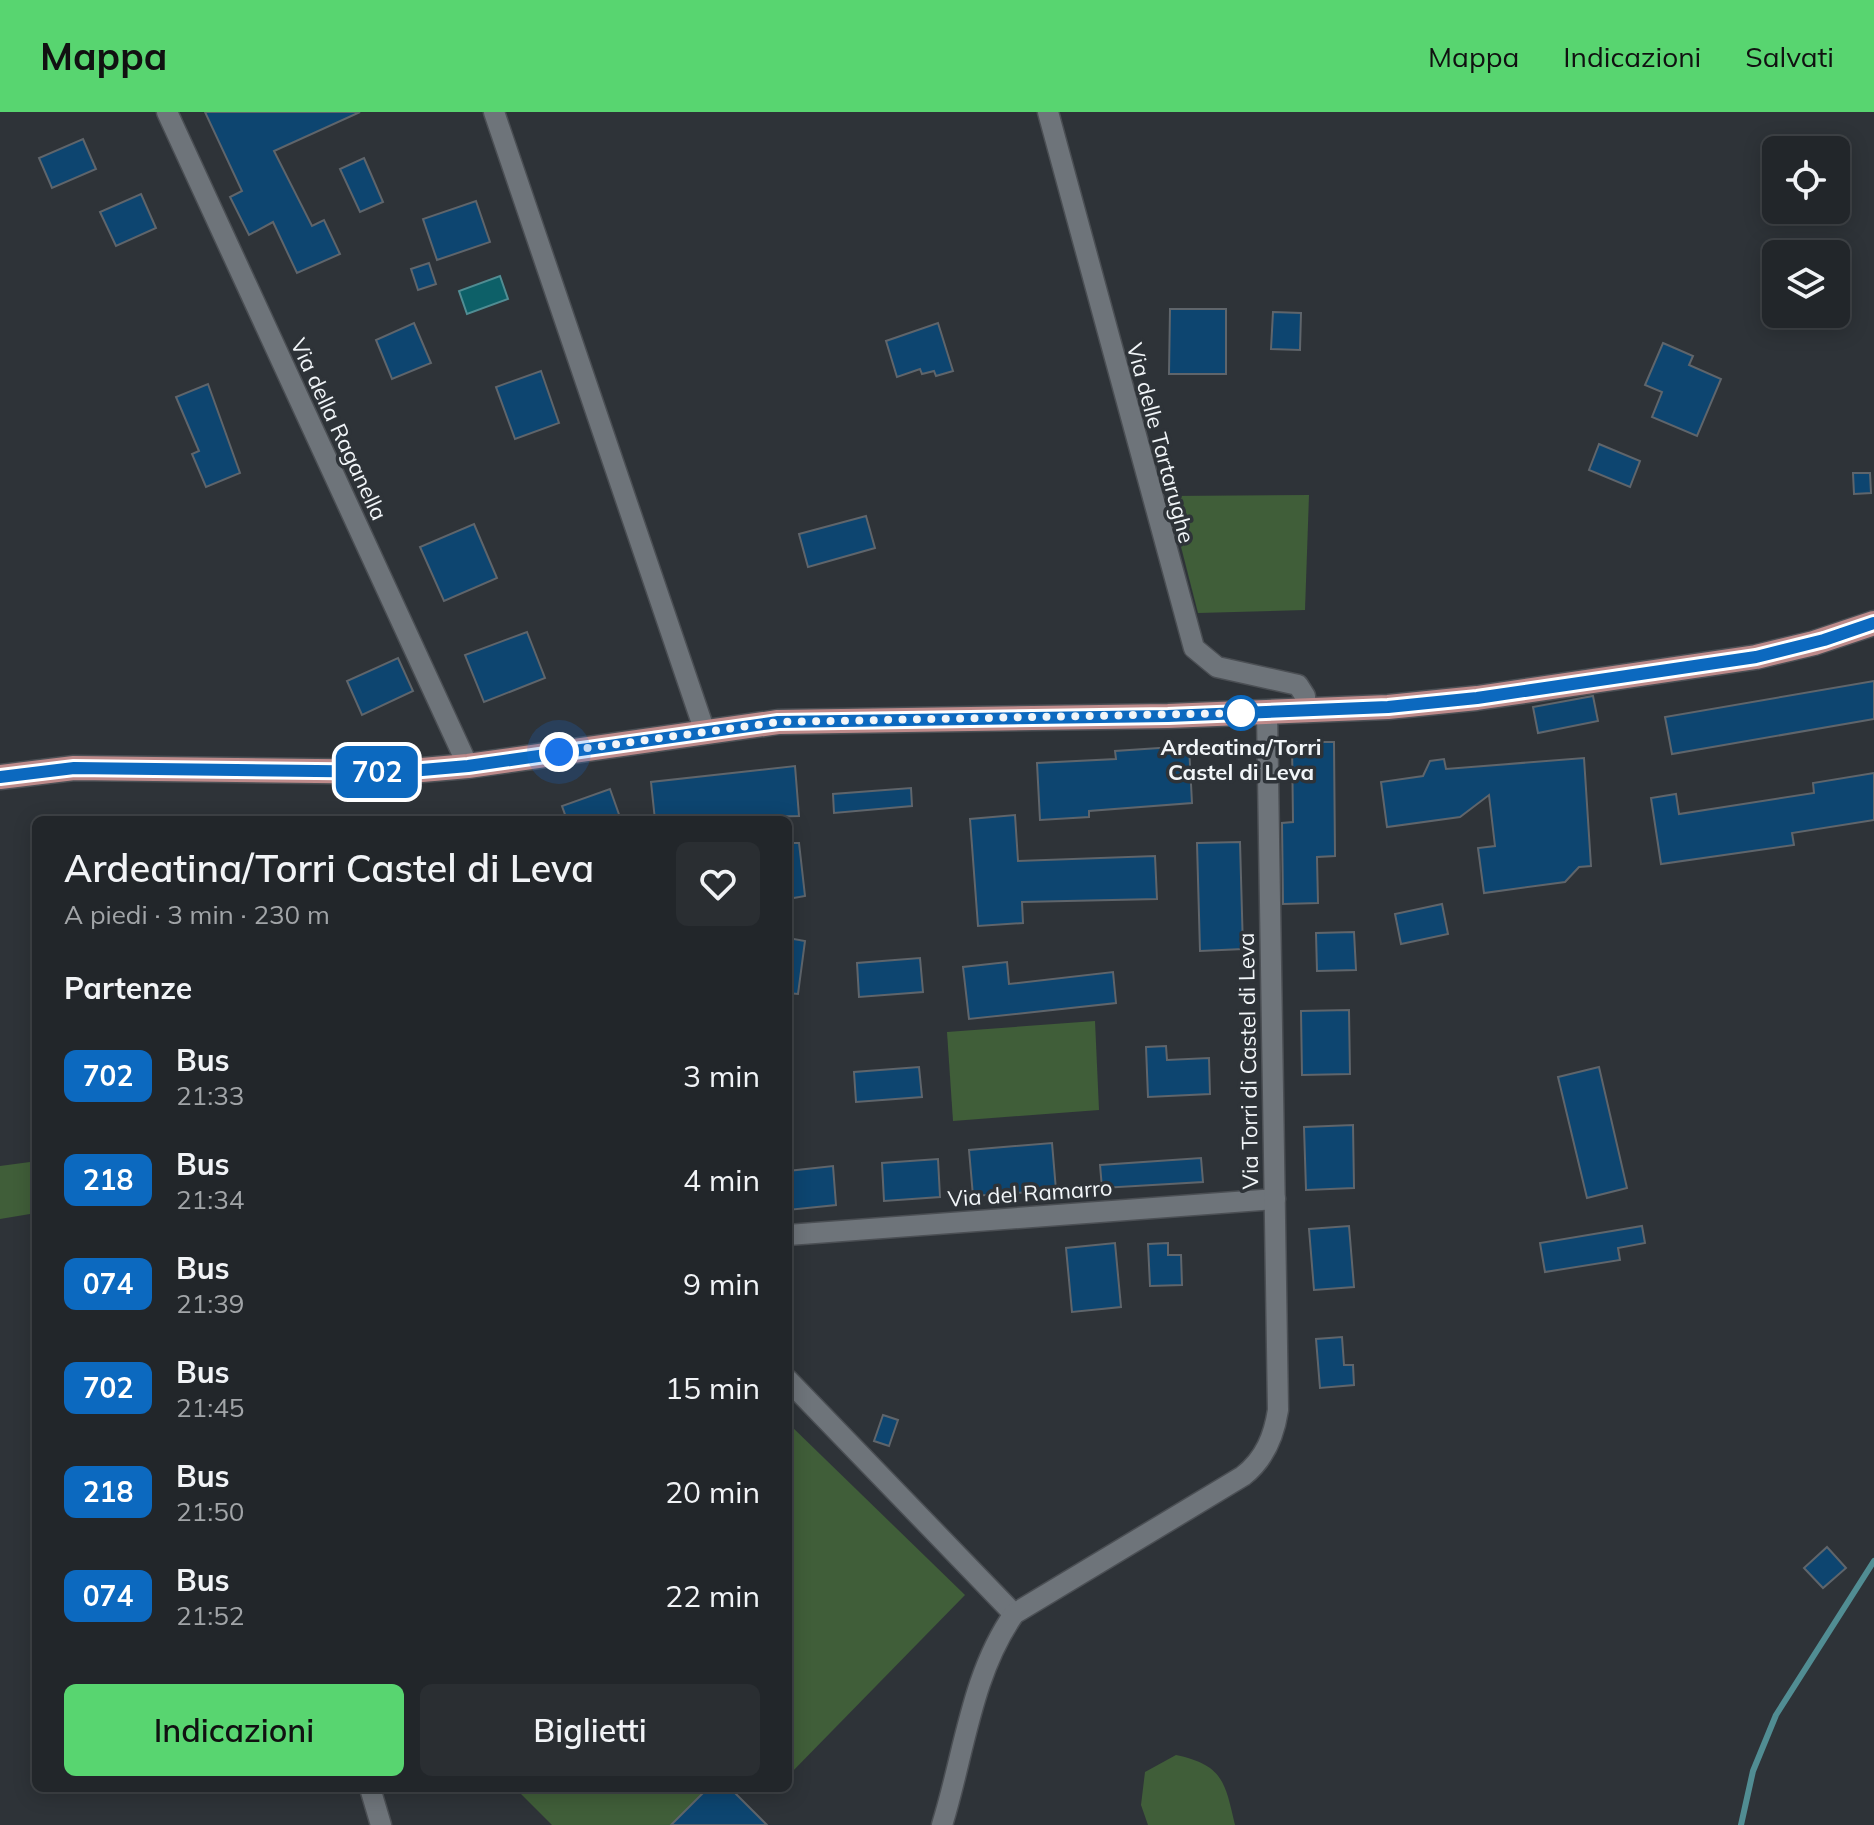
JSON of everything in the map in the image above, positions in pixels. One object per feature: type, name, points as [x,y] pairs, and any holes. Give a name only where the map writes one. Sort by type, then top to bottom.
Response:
[{"type":"main road","points":[[0,777],[74,768],[354,773],[468,766],[778,722],[1306,712],[1477,698],[1756,657],[1802,647],[1874,623]]},
{"type":"street","name":"Via della Raganella","points":[[167,112],[468,766]]},
{"type":"street","points":[[494,112],[705,732]]},
{"type":"street","name":"Via delle Tartarughe","points":[[1048,112],[1194,648],[1204,659],[1224,669],[1293,682],[1302,690],[1306,712]]},
{"type":"street","name":"Via Torri di Castel di Leva","points":[[1014,1614],[1243,1476],[1268,1447],[1278,1410],[1267,712]]},
{"type":"street","name":"Via del Ramarro","points":[[792,1235],[1275,1199]]},
{"type":"street","points":[[792,1384],[1014,1614],[993,1648],[981,1681],[942,1825]]},
{"type":"street","points":[[371,1792],[381,1825]]},
{"type":"green space","points":[[1309,495],[1305,610],[1198,613],[1168,496]]},
{"type":"green space","points":[[1095,1021],[1099,1110],[953,1121],[947,1032]]},
{"type":"green space","points":[[30,1162],[32,1214],[0,1219],[0,1166]]},
{"type":"green space","points":[[792,1427],[965,1595],[792,1772]]},
{"type":"green space","points":[[1176,1755],[1213,1770],[1228,1797],[1235,1825],[1148,1825],[1141,1805],[1145,1772]]},
{"type":"green space","points":[[519,1792],[704,1792],[671,1825],[552,1825]]},
{"type":"water","points":[[500,276],[508,299],[467,314],[459,291]]},
{"type":"building","points":[[205,112],[360,112],[274,151],[312,226],[324,220],[340,254],[297,273],[273,222],[249,235],[230,197],[242,191]]},
{"type":"building","points":[[83,139],[96,169],[52,188],[39,158]]},
{"type":"building","points":[[364,158],[383,202],[360,212],[340,169]]},
{"type":"building","points":[[141,194],[156,228],[116,246],[100,212]]},
{"type":"building","points":[[476,201],[490,242],[437,260],[423,219]]},
{"type":"building","points":[[429,263],[436,284],[418,290],[411,269]]},
{"type":"building","points":[[1170,309],[1226,309],[1226,374],[1169,374]]},
{"type":"building","points":[[1273,312],[1301,313],[1300,350],[1271,349]]},
{"type":"building","points":[[414,323],[431,363],[392,379],[376,340]]},
{"type":"building","points":[[938,323],[953,371],[936,376],[934,371],[922,374],[920,369],[897,377],[886,341]]},
{"type":"building","points":[[1663,343],[1693,356],[1689,365],[1721,379],[1697,436],[1652,417],[1662,392],[1645,385]]},
{"type":"building","points":[[541,371],[559,423],[515,439],[496,387]]},
{"type":"building","points":[[208,384],[240,473],[206,487],[192,454],[199,451],[176,397]]},
{"type":"building","points":[[1599,444],[1640,461],[1630,487],[1589,470]]},
{"type":"building","points":[[1853,473],[1870,473],[1871,493],[1854,494]]},
{"type":"building","points":[[866,516],[875,548],[808,567],[799,534]]},
{"type":"building","points":[[474,524],[497,578],[444,601],[420,547]]},
{"type":"building","points":[[527,632],[545,678],[484,702],[465,655]]},
{"type":"building","points":[[398,658],[413,691],[362,715],[347,681]]},
{"type":"building","points":[[1874,681],[1874,719],[1672,754],[1665,717]]},
{"type":"building","points":[[1593,696],[1598,721],[1538,733],[1533,707]]},
{"type":"building","points":[[1292,742],[1334,742],[1335,856],[1317,857],[1318,903],[1283,904],[1282,823],[1293,822]]},
{"type":"building","points":[[1189,746],[1192,803],[1089,811],[1089,817],[1040,820],[1037,763],[1116,759],[1115,751]]},
{"type":"building","points":[[1584,758],[1591,866],[1579,867],[1565,882],[1484,893],[1478,848],[1495,846],[1489,795],[1460,817],[1387,827],[1381,782],[1423,776],[1430,761],[1444,759],[1446,769]]},
{"type":"building","points":[[795,766],[799,816],[655,816],[651,782]]},
{"type":"building","points":[[1874,773],[1874,820],[1792,833],[1794,845],[1661,864],[1651,798],[1676,794],[1679,814],[1814,793],[1813,783]]},
{"type":"building","points":[[911,788],[912,806],[834,813],[833,794]]},
{"type":"building","points":[[610,789],[620,816],[566,816],[562,806]]},
{"type":"building","points":[[1015,815],[1018,861],[1155,856],[1157,899],[1022,902],[1023,923],[978,926],[970,819]]},
{"type":"building","points":[[1240,842],[1243,949],[1200,951],[1197,843]]},
{"type":"building","points":[[792,843],[799,843],[805,896],[792,898]]},
{"type":"building","points":[[1442,904],[1448,934],[1401,944],[1395,914]]},
{"type":"building","points":[[1354,932],[1356,970],[1317,971],[1316,933]]},
{"type":"building","points":[[792,939],[805,941],[798,994],[792,993]]},
{"type":"building","points":[[920,958],[923,992],[859,997],[857,963]]},
{"type":"building","points":[[1007,962],[1009,984],[1113,972],[1116,1003],[969,1019],[963,967]]},
{"type":"building","points":[[1349,1010],[1350,1074],[1302,1075],[1301,1011]]},
{"type":"building","points":[[1166,1046],[1167,1060],[1209,1058],[1210,1094],[1148,1097],[1146,1047]]},
{"type":"building","points":[[919,1067],[922,1097],[856,1102],[854,1072]]},
{"type":"building","points":[[1599,1067],[1627,1188],[1587,1198],[1558,1077]]},
{"type":"building","points":[[1353,1125],[1354,1188],[1306,1190],[1304,1127]]},
{"type":"building","points":[[1052,1143],[1056,1190],[973,1196],[969,1150]]},
{"type":"building","points":[[1201,1158],[1203,1182],[1102,1188],[1100,1165]]},
{"type":"building","points":[[938,1159],[940,1197],[884,1201],[882,1163]]},
{"type":"building","points":[[833,1166],[836,1205],[792,1210],[792,1171]]},
{"type":"building","points":[[1349,1226],[1354,1287],[1314,1290],[1309,1229]]},
{"type":"building","points":[[1642,1226],[1645,1243],[1618,1248],[1620,1260],[1545,1272],[1540,1243]]},
{"type":"building","points":[[1115,1243],[1121,1307],[1072,1312],[1066,1248]]},
{"type":"building","points":[[1168,1243],[1168,1255],[1181,1255],[1182,1285],[1150,1286],[1148,1244]]},
{"type":"building","points":[[1342,1337],[1344,1365],[1353,1365],[1354,1385],[1320,1388],[1316,1339]]},
{"type":"building","points":[[883,1415],[898,1420],[889,1446],[874,1441]]},
{"type":"building","points":[[1827,1547],[1846,1568],[1823,1588],[1804,1568]]},
{"type":"building","points":[[704,1792],[734,1792],[767,1825],[671,1825]]},
{"type":"waterway","points":[[1741,1825],[1753,1771],[1776,1715],[1874,1561]]},
{"type":"bus line","name":"702","points":[[0,777],[74,768],[399,772],[468,766],[778,722],[1168,716],[1388,707],[1477,698],[1617,675],[1756,657],[1824,640],[1874,623]]},
{"type":"place","name":"Ardeatina/Torri Castel di Leva","points":[[1241,713]]},
{"type":"route","points":[[559,752],[778,722],[1241,713]]}]
